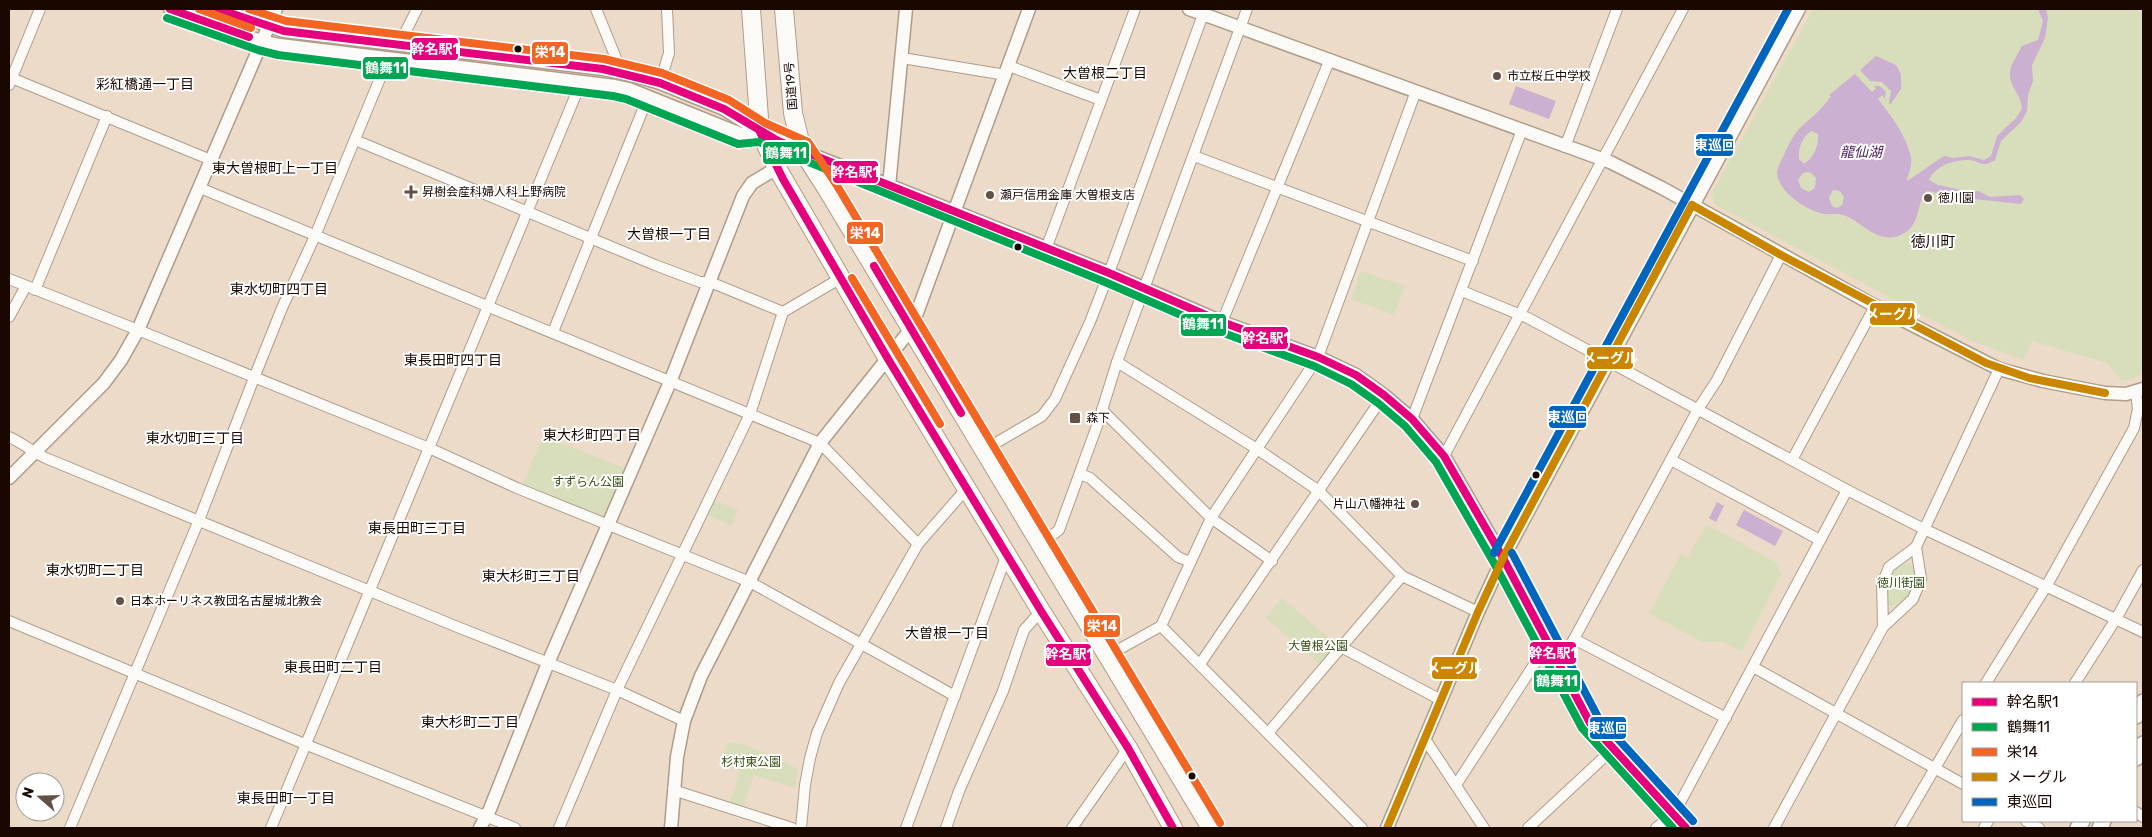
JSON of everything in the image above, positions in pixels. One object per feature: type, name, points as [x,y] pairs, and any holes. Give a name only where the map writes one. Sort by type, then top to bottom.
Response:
[{"type":"highway","points":[[751,9],[760,132],[777,168],[888,359],[1128,748],[1173,828]]},
{"type":"highway","name":"国道19号","points":[[784,9],[793,113],[802,150],[912,329],[1210,828]]},
{"type":"main road","points":[[2137,714],[2143,702]]},
{"type":"main road","points":[[2137,756],[2143,744]]},
{"type":"street","points":[[40,9],[10,80],[107,116],[211,160]]},
{"type":"street","points":[[170,9],[261,41],[388,59],[615,86],[741,134],[760,132]]},
{"type":"street","points":[[218,9],[284,31],[622,73],[660,83],[724,109],[760,132],[802,150],[1109,273],[1222,322],[1318,357],[1356,375],[1384,394],[1412,419],[1444,456],[1503,558],[1590,723],[1686,828]]},
{"type":"street","points":[[9,478],[104,383],[138,330],[276,9]]},
{"type":"street","points":[[400,44],[416,9]]},
{"type":"street","points":[[596,9],[622,73]]},
{"type":"street","points":[[660,83],[669,53],[667,9]]},
{"type":"street","points":[[889,186],[906,9]]},
{"type":"street","points":[[671,828],[674,790],[684,721],[701,676],[820,443],[912,329],[1029,9]]},
{"type":"street","points":[[1046,249],[1135,9]]},
{"type":"street","points":[[1189,9],[1204,11],[1240,27],[1602,159],[1662,188],[1875,306],[1999,369],[2043,381],[2105,393],[2126,394],[2140,390],[2134,428],[2047,586],[1987,682]]},
{"type":"street","points":[[1040,544],[1059,530],[1080,474],[1117,362],[1247,9]]},
{"type":"street","points":[[1565,147],[1617,9]]},
{"type":"street","points":[[1444,456],[1684,9]]},
{"type":"street","points":[[1387,828],[1478,612],[1503,558],[1799,9]]},
{"type":"street","points":[[984,450],[1042,416],[1050,409],[1070,368],[1109,273],[1204,11]]},
{"type":"street","points":[[902,58],[1007,70],[1101,100]]},
{"type":"street","points":[[70,828],[199,520],[282,308],[316,236],[388,59]]},
{"type":"street","points":[[1222,322],[1330,59]]},
{"type":"street","points":[[271,828],[577,92],[578,81]]},
{"type":"street","points":[[1107,656],[1161,626],[1211,518],[1318,357],[1416,91]]},
{"type":"street","points":[[553,332],[648,97]]},
{"type":"street","points":[[9,317],[31,288],[107,116]]},
{"type":"street","points":[[1412,419],[1522,130]]},
{"type":"street","points":[[355,140],[700,282],[710,282],[783,312]]},
{"type":"street","points":[[1194,156],[1473,261]]},
{"type":"street","points":[[480,828],[490,808],[548,663],[610,525],[670,382],[743,196],[752,183],[777,168]]},
{"type":"street","points":[[200,188],[820,443],[918,544]]},
{"type":"street","points":[[1554,656],[1569,647],[1574,640],[1698,409],[1716,380],[1781,255]]},
{"type":"street","points":[[559,828],[617,690],[750,414],[783,312],[841,278]]},
{"type":"street","points":[[9,279],[429,448],[517,488],[750,582],[954,696]]},
{"type":"street","points":[[1462,291],[1520,315],[1847,490],[1924,529],[2143,632]]},
{"type":"street","points":[[1792,460],[1875,306]]},
{"type":"street","points":[[1117,362],[1257,449],[1319,492],[1402,576],[1478,612]]},
{"type":"street","points":[[1883,627],[1882,584],[1889,567],[1916,547],[1999,369]]},
{"type":"street","points":[[1200,664],[1384,394]]},
{"type":"street","points":[[1102,410],[1211,518],[1272,561]]},
{"type":"street","points":[[9,437],[26,445],[33,453],[370,592],[617,690],[684,721]]},
{"type":"street","points":[[1671,460],[1820,540]]},
{"type":"street","points":[[1080,474],[1090,478],[1178,557],[1190,562]]},
{"type":"street","points":[[801,828],[805,785],[818,733],[839,682],[918,544],[967,488]]},
{"type":"street","points":[[1656,828],[1674,814],[1847,490]]},
{"type":"street","points":[[1774,828],[1834,714],[1883,627],[1913,599],[1921,579],[1916,547]]},
{"type":"street","points":[[906,828],[1008,553]]},
{"type":"street","points":[[2076,682],[2116,619],[2143,570]]},
{"type":"street","points":[[1268,733],[1402,576]]},
{"type":"street","points":[[946,828],[1003,691],[1024,630],[1042,611]]},
{"type":"street","points":[[9,621],[307,745],[515,828]]},
{"type":"street","points":[[1161,626],[1362,828]]},
{"type":"street","points":[[1574,640],[1726,718]]},
{"type":"street","points":[[1456,785],[1548,643]]},
{"type":"street","points":[[1341,647],[1441,700]]},
{"type":"street","points":[[1752,667],[1962,783]]},
{"type":"street","points":[[1900,828],[1962,722]]},
{"type":"street","points":[[1425,739],[1484,828]]},
{"type":"street","points":[[1072,828],[1128,748]]},
{"type":"street","points":[[1528,828],[1614,748]]},
{"type":"street","points":[[674,790],[792,828]]},
{"type":"street","points":[[2028,822],[2039,828]]},
{"type":"green space","name":"徳川園","points":[[1813,9],[2136,9],[2143,13],[2143,373],[2135,378],[2122,381],[2107,363],[2032,341],[2024,360],[1972,341],[1714,204],[1712,193]]},
{"type":"green space","points":[[1361,271],[1405,286],[1394,315],[1351,299]]},
{"type":"green space","name":"すずらん公園","points":[[543,436],[624,468],[603,517],[523,484]]},
{"type":"green space","points":[[714,500],[738,510],[731,526],[708,515]]},
{"type":"green space","points":[[1706,524],[1777,563],[1781,575],[1742,652],[1723,642],[1702,642],[1649,613],[1681,554],[1688,557]]},
{"type":"green space","name":"徳川街園","points":[[1909,563],[1915,575],[1915,583],[1912,590],[1903,602],[1890,606],[1886,602],[1890,578],[1897,568]]},
{"type":"green space","name":"大曽根公園","points":[[1282,598],[1337,645],[1320,665],[1266,618]]},
{"type":"green space","name":"杉村東公園","points":[[727,743],[744,744],[798,769],[795,788],[754,775],[743,807],[730,802],[740,770],[721,764]]},
{"type":"water","name":"龍仙湖","points":[[2038,9],[2046,9],[2048,18],[2045,38],[2032,65],[2033,81],[2028,95],[2027,111],[2021,122],[2001,141],[1995,160],[1987,164],[1971,160],[1951,163],[1936,171],[1929,180],[1938,185],[1971,192],[1978,191],[1990,197],[2020,195],[2024,199],[2021,204],[1965,198],[1927,191],[1923,195],[1915,221],[1911,227],[1898,236],[1883,237],[1846,216],[1823,214],[1807,208],[1787,193],[1778,180],[1778,169],[1787,147],[1799,129],[1824,106],[1831,96],[1829,95],[1855,74],[1872,92],[1876,89],[1874,86],[1880,86],[1886,92],[1885,99],[1882,95],[1878,99],[1898,127],[1909,150],[1911,161],[1907,181],[1944,156],[1954,158],[1969,156],[1984,160],[1991,156],[1997,136],[2016,118],[2022,109],[2010,77],[2012,65],[2022,46],[2038,40],[2043,21]],"holes":[[[1811,131],[1818,134],[1818,142],[1811,159],[1804,164],[1799,159],[1799,151],[1803,140]],[[1803,173],[1811,173],[1816,178],[1815,188],[1809,192],[1801,188],[1798,180]],[[1833,190],[1840,191],[1844,197],[1842,205],[1837,208],[1832,206],[1829,198]]]},
{"type":"water","points":[[1876,56],[1896,65],[1901,74],[1901,89],[1890,105],[1891,91],[1882,82],[1870,81],[1860,70]]},
{"type":"water","points":[[1516,86],[1556,101],[1549,119],[1509,104]]},
{"type":"water","points":[[1717,502],[1724,506],[1716,522],[1709,518]]},
{"type":"water","points":[[1744,510],[1783,531],[1775,546],[1736,525]]},
{"type":"transit line","name":"幹名駅1","points":[[170,9],[249,37]]},
{"type":"transit line","name":"栄14","points":[[199,9],[251,28]]},
{"type":"transit line","name":"幹名駅1","points":[[218,9],[284,31],[603,69],[660,83],[724,109],[778,141],[1109,273],[1222,322],[1318,357],[1356,375],[1384,395],[1412,419],[1444,456],[1503,558],[1590,723],[1686,828]]},
{"type":"transit line","name":"栄14","points":[[249,9],[286,21],[604,59],[662,73],[729,100],[765,123],[808,142],[836,184],[1220,823]]},
{"type":"transit line","name":"東巡回","points":[[1494,553],[1788,9]]},
{"type":"transit line","name":"鶴舞11","points":[[167,18],[258,50],[278,55],[626,99],[738,144],[759,142],[1105,282],[1218,331],[1314,366],[1351,384],[1378,403],[1405,426],[1436,462],[1494,563],[1582,728],[1673,828]]},
{"type":"transit line","name":"幹名駅1","points":[[760,132],[783,179],[888,359],[1041,611],[1128,748],[1173,828]]},
{"type":"transit line","name":"メーグル","points":[[1692,205],[1781,255],[1986,363],[2029,378],[2105,393]]},
{"type":"transit line","name":"メーグル","points":[[1387,828],[1478,612],[1503,558],[1692,205]]},
{"type":"transit line","name":"幹名駅1","points":[[874,266],[961,413]]},
{"type":"transit line","name":"栄14","points":[[852,278],[940,424]]},
{"type":"transit line","name":"東巡回","points":[[1512,553],[1598,717],[1693,821]]},
{"type":"place","name":"市立桜丘中学校","points":[[1497,76]]},
{"type":"place","name":"昇樹会産科婦人科上野病院","points":[[411,192]]},
{"type":"place","name":"瀬戸信用金庫 大曽根支店","points":[[990,195]]},
{"type":"place","name":"徳川園","points":[[1928,198]]},
{"type":"place","name":"森下","points":[[1075,418]]},
{"type":"place","name":"片山八幡神社","points":[[1415,504]]},
{"type":"place","name":"日本ホーリネス教団名古屋城北教会","points":[[120,601]]},
{"type":"district","name":"大曽根二丁目","points":[[1105,73]]},
{"type":"district","name":"彩紅橋通一丁目","points":[[145,84]]},
{"type":"district","name":"東大曽根町上一丁目","points":[[275,168]]},
{"type":"district","name":"大曽根一丁目","points":[[669,234]]},
{"type":"district","name":"徳川町","points":[[1933,242]]},
{"type":"district","name":"東水切町四丁目","points":[[279,289]]},
{"type":"district","name":"東長田町四丁目","points":[[453,360]]},
{"type":"district","name":"東大杉町四丁目","points":[[592,435]]},
{"type":"district","name":"東水切町三丁目","points":[[195,438]]},
{"type":"district","name":"東長田町三丁目","points":[[417,528]]},
{"type":"district","name":"東水切町二丁目","points":[[95,570]]},
{"type":"district","name":"東大杉町三丁目","points":[[531,576]]},
{"type":"district","name":"大曽根一丁目","points":[[947,633]]},
{"type":"district","name":"東長田町二丁目","points":[[333,667]]},
{"type":"district","name":"東大杉町二丁目","points":[[470,722]]},
{"type":"district","name":"東長田町一丁目","points":[[286,798]]}]
